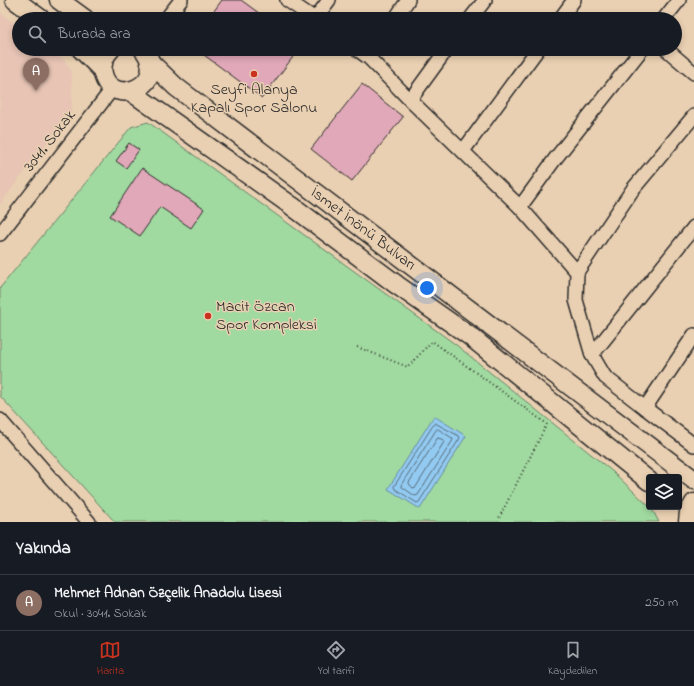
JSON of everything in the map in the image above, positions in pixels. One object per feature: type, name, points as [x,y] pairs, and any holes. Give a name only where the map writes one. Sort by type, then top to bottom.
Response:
[{"type":"street","points":[[15,0],[31,12]]},
{"type":"street","points":[[58,0],[75,12]]},
{"type":"street","points":[[172,12],[182,0]]},
{"type":"street","points":[[287,0],[305,12]]},
{"type":"street","points":[[321,12],[330,0]]},
{"type":"street","points":[[400,12],[408,0]]},
{"type":"street","points":[[476,12],[485,0]]},
{"type":"street","points":[[565,12],[574,0]]},
{"type":"street","points":[[669,12],[678,0]]},
{"type":"street","points":[[88,56],[102,70]]},
{"type":"street","points":[[105,56],[102,70],[104,77],[113,88],[122,91],[138,89],[149,78],[151,70],[146,56]]},
{"type":"street","name":"İsmet İnönü Bulvarı","points":[[149,56],[176,87],[694,480]]},
{"type":"street","points":[[374,56],[410,100],[520,207],[576,272]]},
{"type":"street","points":[[410,100],[441,56]]},
{"type":"street","points":[[463,151],[533,56]]},
{"type":"street","points":[[520,207],[554,159],[636,56]]},
{"type":"street","points":[[674,56],[694,73]]},
{"type":"street","name":"3041. Sokak","points":[[0,234],[113,88]]},
{"type":"street","name":"İsmet İnönü Bulvarı","points":[[130,91],[292,206],[397,285],[471,337],[646,479]]},
{"type":"street","points":[[692,124],[633,189],[576,272],[576,300],[592,355],[605,377],[694,445]]},
{"type":"street","points":[[592,355],[694,228]]},
{"type":"street","points":[[645,408],[693,337]]},
{"type":"street","points":[[0,420],[89,522]]},
{"type":"street","points":[[688,522],[689,512],[694,504]]},
{"type":"street","points":[[678,510],[688,522]]},
{"type":"path","points":[[357,347],[408,367],[432,341],[547,424],[499,518]]},
{"type":"shaded area","points":[[0,12],[12,21],[12,56],[59,56],[64,60],[72,72],[72,110],[0,204]]},
{"type":"green space","name":"Macit Özcan Spor Kompleksi","points":[[148,122],[455,344],[613,472],[646,503],[646,510],[653,510],[659,522],[115,522],[0,396],[0,288],[131,127]]},
{"type":"water","points":[[434,416],[466,436],[420,509],[388,489]]},
{"type":"building","points":[[222,0],[241,0],[257,12],[213,12]]},
{"type":"building","name":"Seyfi Alanya Kapalı Spor Salonu","points":[[205,56],[294,56],[262,98]]},
{"type":"building","points":[[362,84],[403,117],[352,181],[311,149]]},
{"type":"building","points":[[129,143],[139,150],[126,168],[116,161]]},
{"type":"building","points":[[142,168],[204,209],[191,228],[160,207],[140,236],[110,216]]},
{"type":"place","name":"Seyfi Alanya Kapalı Spor Salonu","points":[[254,74]]},
{"type":"place","name":"Mehmet Adnan Özçelik Anadolu Lisesi","points":[[36,91]]},
{"type":"place","name":"Macit Özcan Spor Kompleksi","points":[[208,316]]}]
